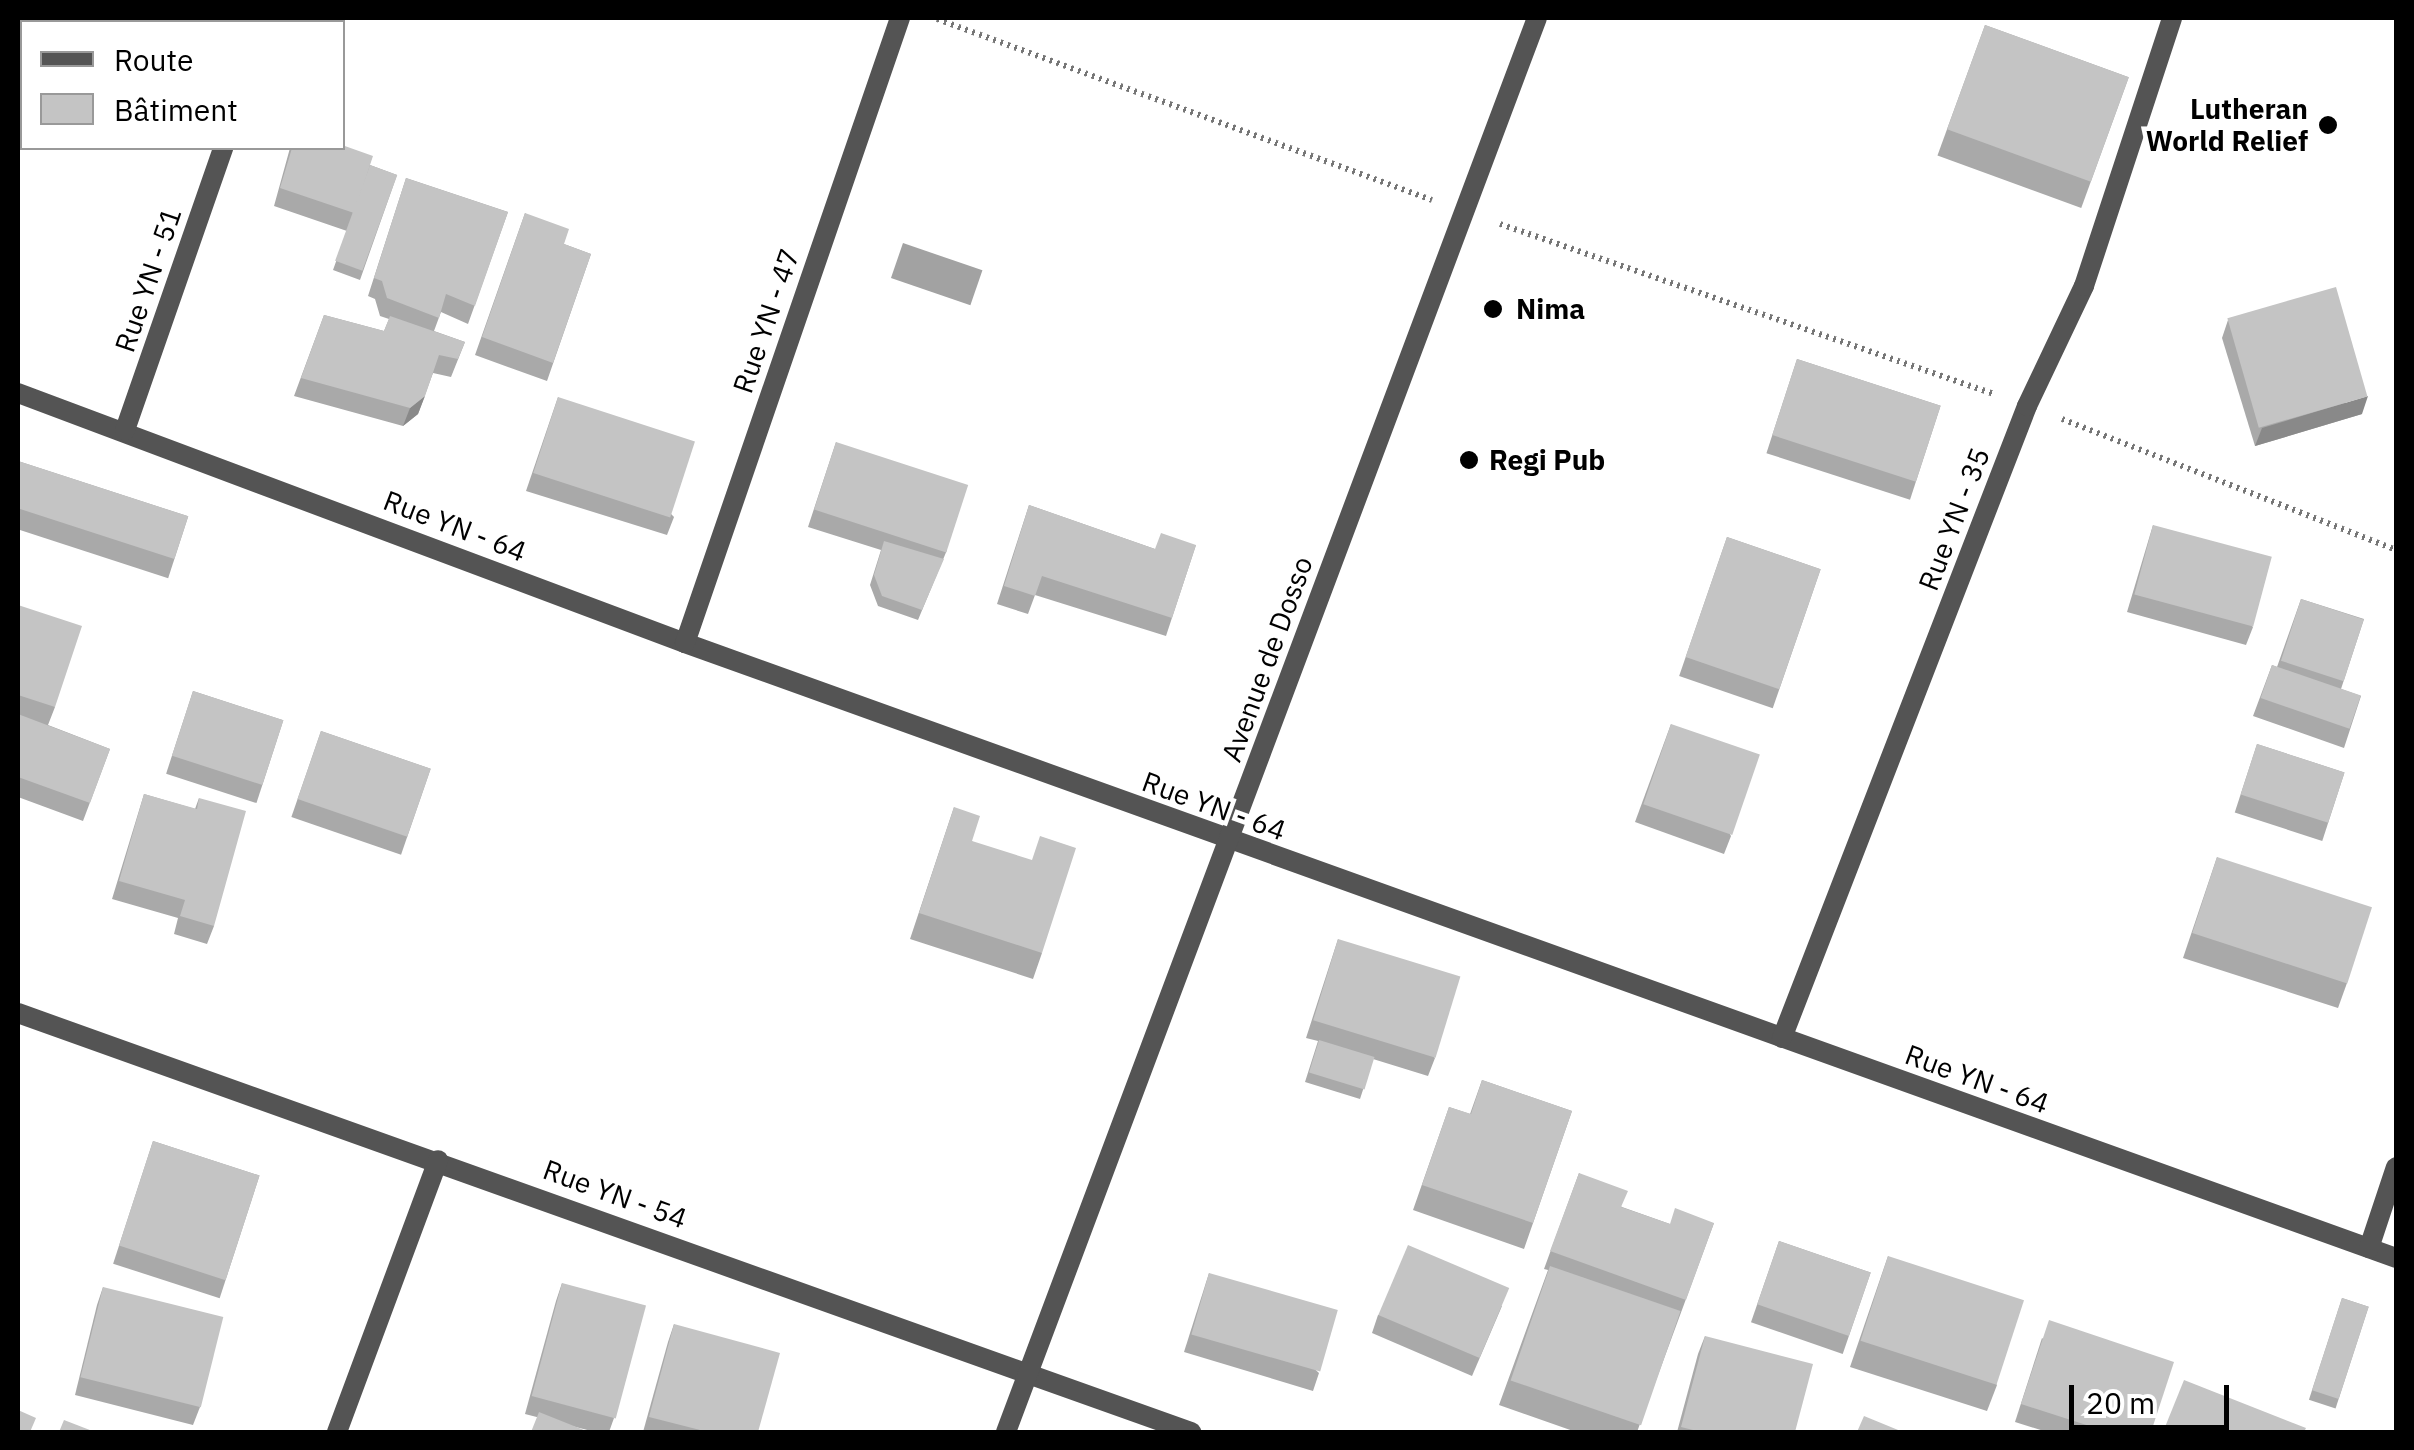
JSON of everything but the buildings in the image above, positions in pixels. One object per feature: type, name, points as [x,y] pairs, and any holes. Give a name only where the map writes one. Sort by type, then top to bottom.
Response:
[{"type":"street","name":"Rue YN - 47","points":[[685,643],[900,18]]},
{"type":"street","name":"Avenue de Dosso","points":[[1006,1432],[1461,210],[1537,18]]},
{"type":"street","name":"Rue YN - 35","points":[[1782,1038],[2027,406],[2084,286],[2172,18]]},
{"type":"street","name":"Rue YN - 51","points":[[125,430],[222,150]]},
{"type":"street","name":"Rue YN - 64","points":[[18,393],[685,643],[1229,841],[2396,1258]]},
{"type":"street","name":"Rue YN - 54","points":[[18,1013],[1191,1432]]},
{"type":"street","points":[[337,1432],[438,1160]]},
{"type":"street","points":[[2369,1248],[2396,1167]]},
{"type":"path","points":[[933,18],[1461,210],[2027,406],[2396,550]]},
{"type":"shaded area","points":[[903,243],[982,270],[970,305],[891,278]]},
{"type":"place","name":"Lutheran World Relief","points":[[2328,125]]},
{"type":"place","name":"Nima","points":[[1493,309]]},
{"type":"place","name":"Regi Pub","points":[[1469,460]]}]
